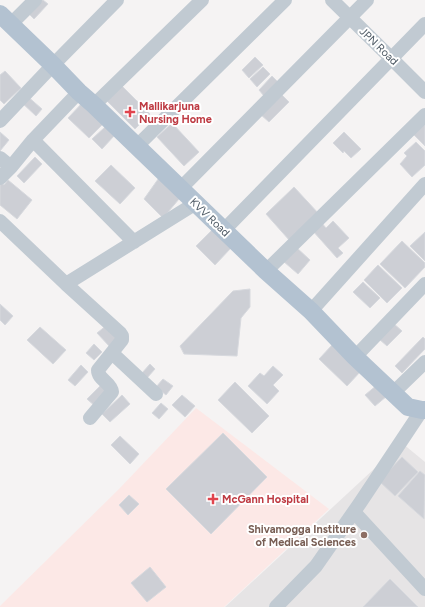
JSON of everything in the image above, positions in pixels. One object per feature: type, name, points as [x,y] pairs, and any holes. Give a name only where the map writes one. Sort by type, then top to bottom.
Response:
[{"type":"main road","name":"KVV Road","points":[[6,19],[79,92],[266,271],[311,311],[355,357],[393,393],[408,407],[424,410]]},
{"type":"street","points":[[6,19],[35,0]]},
{"type":"street","points":[[0,121],[117,0]]},
{"type":"street","points":[[94,105],[202,0]]},
{"type":"street","points":[[137,146],[285,0]]},
{"type":"street","name":"JPN Road","points":[[332,0],[425,92]]},
{"type":"street","points":[[181,188],[367,0]]},
{"type":"street","points":[[224,230],[425,24]]},
{"type":"street","points":[[0,178],[33,140],[79,92]]},
{"type":"street","points":[[266,271],[425,115]]},
{"type":"street","points":[[33,140],[134,242]]},
{"type":"street","points":[[0,158],[11,167]]},
{"type":"street","points":[[311,311],[425,184]]},
{"type":"street","points":[[66,284],[196,203]]},
{"type":"street","points":[[0,221],[122,336],[122,340],[98,370],[100,377],[112,388],[112,392],[90,418]]},
{"type":"street","points":[[355,357],[425,284]]},
{"type":"street","points":[[112,352],[156,394]]},
{"type":"street","points":[[393,393],[425,362]]},
{"type":"street","points":[[276,607],[316,566],[424,410]]},
{"type":"street","points":[[354,512],[425,589]]},
{"type":"shaded area","name":"McGann Hospital","points":[[196,408],[329,509],[224,607],[0,607],[119,489]]},
{"type":"shaded area","name":"Shivamogga Institure of Medical Sciences","points":[[402,443],[425,462],[425,607],[225,607]]},
{"type":"building","points":[[38,0],[43,0],[48,4],[34,19],[27,12]]},
{"type":"building","points":[[255,57],[263,65],[249,78],[242,70]]},
{"type":"building","points":[[263,67],[270,74],[257,87],[250,79]]},
{"type":"building","points":[[5,71],[21,88],[4,104],[0,100],[0,75]]},
{"type":"building","points":[[272,76],[278,82],[264,96],[259,90]]},
{"type":"building","points":[[120,84],[150,114],[135,129],[105,99]]},
{"type":"building","points":[[280,93],[289,102],[269,122],[260,114]]},
{"type":"building","points":[[26,95],[42,109],[36,116],[20,101]]},
{"type":"building","points":[[85,100],[107,120],[89,138],[68,118]]},
{"type":"building","points":[[425,121],[425,146],[412,133]]},
{"type":"building","points":[[172,123],[199,152],[184,166],[157,137]]},
{"type":"building","points":[[105,127],[114,136],[102,149],[92,139]]},
{"type":"building","points":[[0,132],[9,140],[0,151]]},
{"type":"building","points":[[344,132],[361,149],[351,158],[344,151],[343,153],[333,143]]},
{"type":"building","points":[[416,142],[425,151],[425,165],[412,177],[400,164],[407,156],[404,153]]},
{"type":"building","points":[[35,157],[42,164],[24,183],[17,176]]},
{"type":"building","points":[[111,165],[135,188],[120,204],[95,181]]},
{"type":"building","points":[[161,175],[179,199],[163,218],[144,199]]},
{"type":"building","points":[[8,180],[32,200],[17,219],[0,205],[0,184],[1,183],[4,185]]},
{"type":"building","points":[[294,187],[319,214],[290,241],[266,214]]},
{"type":"building","points":[[333,221],[349,238],[338,248],[343,253],[337,258],[312,230],[321,222],[326,228]]},
{"type":"building","points":[[212,230],[231,248],[215,265],[196,246]]},
{"type":"building","points":[[425,232],[425,261],[410,246]]},
{"type":"building","points":[[402,241],[425,263],[425,267],[405,288],[380,264]]},
{"type":"building","points":[[296,247],[310,260],[298,274],[283,261]]},
{"type":"building","points":[[378,265],[402,288],[387,303],[364,280]]},
{"type":"building","points":[[363,282],[380,298],[370,308],[353,292]]},
{"type":"building","points":[[250,289],[250,307],[241,318],[237,356],[184,354],[180,346],[233,291]]},
{"type":"building","points":[[0,304],[13,316],[5,325],[0,320]]},
{"type":"building","points":[[393,323],[402,331],[387,346],[379,339]]},
{"type":"building","points":[[107,325],[119,339],[110,347],[97,333]]},
{"type":"building","points":[[40,327],[66,350],[53,364],[27,340]]},
{"type":"building","points":[[423,337],[425,339],[425,349],[402,373],[395,366]]},
{"type":"building","points":[[94,344],[102,352],[94,360],[86,353]]},
{"type":"building","points":[[333,344],[361,371],[347,386],[319,359]]},
{"type":"building","points":[[150,364],[155,369],[147,378],[142,373]]},
{"type":"building","points":[[81,365],[88,372],[75,386],[68,380]]},
{"type":"building","points":[[273,366],[283,375],[273,385],[279,391],[267,404],[248,386],[260,373],[264,376]]},
{"type":"building","points":[[163,379],[173,386],[166,395],[156,387]]},
{"type":"building","points":[[235,382],[269,416],[252,433],[218,400]]},
{"type":"building","points":[[101,385],[109,393],[96,407],[87,399]]},
{"type":"building","points":[[377,385],[387,396],[375,406],[365,395]]},
{"type":"building","points":[[122,395],[130,404],[110,422],[102,414]]},
{"type":"building","points":[[182,395],[195,406],[185,417],[172,405]]},
{"type":"building","points":[[161,403],[168,409],[159,419],[152,413]]},
{"type":"building","points":[[223,433],[267,477],[211,534],[166,489]]},
{"type":"building","points":[[120,436],[139,454],[130,464],[111,445]]},
{"type":"building","points":[[402,457],[418,472],[395,496],[379,481]]},
{"type":"building","points":[[420,471],[425,475],[424,519],[398,496]]},
{"type":"building","points":[[129,495],[139,504],[128,515],[119,505]]},
{"type":"building","points":[[150,567],[166,587],[147,602],[131,583]]},
{"type":"building","points":[[390,579],[418,607],[363,607]]},
{"type":"place","name":"Mallikarjuna Nursing Home","points":[[130,112]]},
{"type":"place","name":"McGann Hospital","points":[[213,499]]},
{"type":"place","name":"Shivamogga Institure of Medical Sciences","points":[[364,535]]}]
